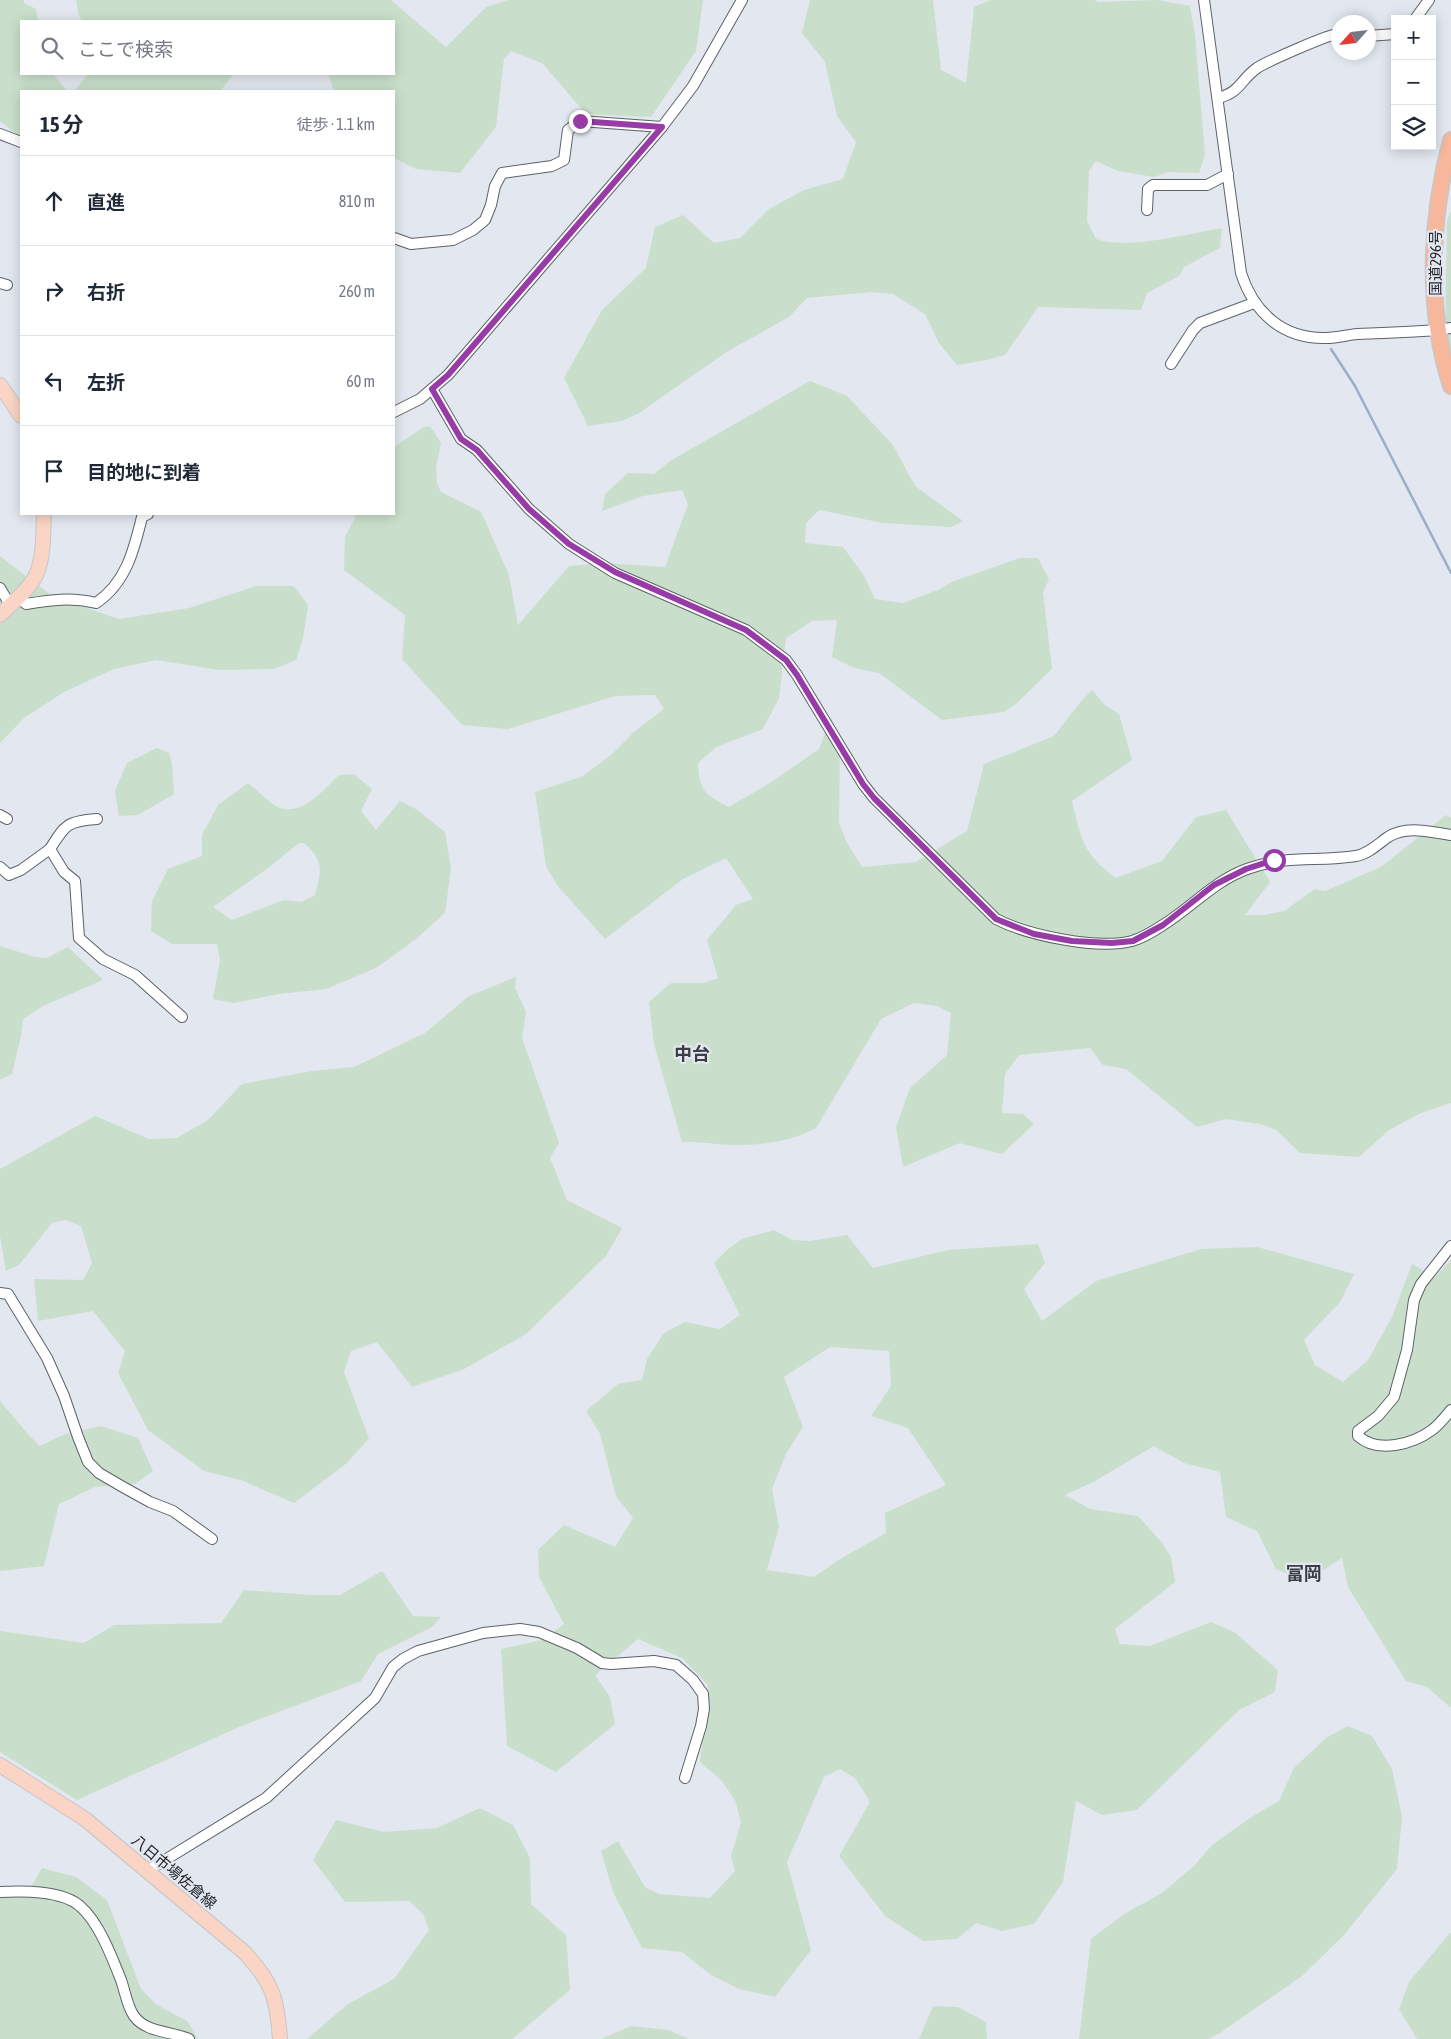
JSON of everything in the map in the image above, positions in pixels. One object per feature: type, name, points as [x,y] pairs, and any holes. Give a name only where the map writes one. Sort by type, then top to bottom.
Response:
[{"type":"highway","name":"国道296号","points":[[1451,140],[1438,200],[1435,232],[1451,386]]},
{"type":"main road","points":[[0,385],[20,415]]},
{"type":"main road","points":[[0,615],[30,585],[40,564],[44,515]]},
{"type":"main road","name":"八日市場佐倉線","points":[[0,1765],[85,1819],[244,1952],[257,1966],[273,1991],[280,2039]]},
{"type":"street","points":[[395,412],[420,399],[448,375],[662,127],[693,86],[742,0]]},
{"type":"street","points":[[1204,0],[1242,273],[1246,289],[1254,303],[1271,321],[1295,333],[1308,336],[1326,338],[1353,334],[1445,329]]},
{"type":"street","points":[[1418,15],[1429,0]]},
{"type":"street","points":[[1376,35],[1391,34]]},
{"type":"street","points":[[1218,98],[1230,95],[1255,70],[1270,61],[1331,37]]},
{"type":"street","points":[[395,238],[411,244],[452,240],[473,230],[484,220],[495,186],[502,173],[552,166],[564,160],[568,130],[580,121],[662,127]]},
{"type":"street","points":[[0,134],[20,142]]},
{"type":"street","points":[[1147,210],[1148,189],[1153,185],[1207,185],[1228,174]]},
{"type":"street","points":[[1171,364],[1193,330],[1200,323],[1254,303]]},
{"type":"street","points":[[432,389],[461,439],[477,450],[529,509],[569,544],[615,572],[746,630],[786,660],[863,784],[874,798],[996,919],[1009,926],[1034,934],[1072,941],[1112,943],[1133,941],[1163,925],[1214,885],[1246,869],[1274,860],[1357,856],[1373,849],[1390,836],[1405,830],[1451,835]]},
{"type":"street","points":[[0,588],[14,601],[26,604],[55,599],[79,599],[96,603],[108,595],[133,555],[142,517],[146,515]]},
{"type":"street","points":[[0,867],[9,874],[21,870],[50,849],[62,830],[76,820],[96,819]]},
{"type":"street","points":[[50,849],[64,872],[75,881],[79,938],[103,959],[136,975],[182,1017]]},
{"type":"street","points":[[1451,1246],[1420,1284],[1414,1300],[1406,1350],[1394,1397],[1378,1416],[1358,1431],[1358,1436],[1364,1440],[1384,1445],[1406,1443],[1432,1430],[1451,1410]]},
{"type":"street","points":[[0,1293],[8,1294],[47,1358],[64,1396],[88,1462],[100,1473],[123,1487],[150,1502],[173,1510],[212,1539]]},
{"type":"street","points":[[147,1871],[266,1798],[375,1698],[393,1667],[403,1659],[418,1651],[483,1633],[520,1629],[539,1632],[577,1648],[602,1663],[654,1661],[676,1666],[693,1680],[703,1694],[704,1709],[701,1726],[685,1778]]},
{"type":"street","points":[[0,1892],[38,1893],[69,1899],[80,1906],[92,1919],[113,1960],[134,2016],[148,2027],[178,2034],[189,2039]]},
{"type":"green space","points":[[0,0],[24,0],[24,3],[36,9],[38,20],[20,20],[20,75],[54,75],[66,90],[20,90],[20,137],[0,121]]},
{"type":"green space","points":[[76,0],[393,0],[446,47],[486,7],[508,0],[703,0],[696,51],[651,117],[586,114],[542,63],[511,51],[504,59],[496,127],[460,173],[416,169],[395,158],[395,90],[334,90],[328,75],[395,75],[395,20],[82,20]]},
{"type":"green space","points":[[810,0],[933,0],[941,70],[966,83],[974,7],[990,0],[1095,0],[1098,2],[1157,0],[1190,6],[1195,35],[1205,155],[1199,173],[1168,172],[1154,177],[1118,171],[1096,161],[1089,171],[1087,221],[1096,239],[1125,243],[1158,240],[1222,228],[1220,248],[1184,267],[1179,276],[1147,293],[1141,310],[1038,307],[1005,355],[957,365],[939,343],[925,314],[893,294],[872,292],[807,298],[789,317],[728,351],[639,413],[622,421],[588,426],[564,378],[602,310],[646,268],[655,227],[683,215],[714,243],[740,238],[769,209],[804,190],[843,179],[856,142],[837,116],[825,62],[802,33]]},
{"type":"green space","points":[[87,75],[233,75],[221,90],[75,90]]},
{"type":"green space","points":[[1451,211],[1451,360],[1445,337],[1447,221]]},
{"type":"green space","points":[[810,381],[847,396],[893,445],[915,486],[963,521],[951,527],[883,523],[819,510],[806,523],[805,543],[843,547],[864,576],[875,599],[903,603],[938,590],[954,581],[1020,558],[1038,558],[1049,579],[1043,592],[1052,669],[1017,703],[1004,712],[942,720],[879,673],[854,668],[832,657],[837,620],[812,621],[786,638],[779,698],[763,729],[716,747],[698,763],[702,786],[709,795],[729,807],[770,783],[819,749],[831,718],[840,740],[839,823],[847,843],[862,867],[916,862],[967,831],[984,764],[1054,736],[1092,690],[1105,705],[1119,714],[1132,760],[1072,801],[1085,845],[1096,861],[1116,878],[1162,861],[1196,817],[1226,810],[1270,882],[1245,915],[1264,915],[1284,911],[1315,889],[1325,891],[1381,867],[1446,815],[1451,818],[1451,1103],[1421,1113],[1389,1130],[1359,1157],[1300,1153],[1276,1130],[1260,1124],[1226,1119],[1197,1127],[1126,1069],[1103,1065],[1090,1048],[1019,1055],[1005,1074],[1002,1113],[1023,1114],[1034,1124],[1002,1154],[960,1143],[903,1167],[896,1127],[910,1088],[947,1055],[951,1013],[937,1006],[914,1003],[881,1019],[816,1128],[786,1140],[765,1143],[733,1145],[682,1142],[654,1044],[649,1002],[671,983],[704,983],[718,978],[707,940],[736,905],[753,899],[726,858],[683,879],[605,939],[557,885],[546,866],[535,792],[583,776],[612,754],[635,731],[664,709],[655,695],[615,696],[508,729],[462,725],[402,659],[405,615],[344,570],[345,537],[356,515],[395,515],[395,446],[424,427],[430,426],[441,443],[436,468],[437,483],[441,492],[481,512],[509,575],[518,625],[569,566],[605,563],[665,567],[688,504],[682,490],[643,496],[602,511],[605,494],[628,473],[654,474],[670,461]]},
{"type":"green space","points":[[0,556],[52,596],[119,619],[189,608],[256,586],[294,586],[308,605],[303,638],[296,660],[274,669],[219,670],[156,660],[114,669],[64,692],[24,718],[0,743]]},
{"type":"green space","points":[[157,748],[169,753],[172,764],[174,794],[138,815],[119,816],[115,791],[127,763]]},
{"type":"green space","points":[[354,774],[372,789],[361,811],[376,830],[400,801],[416,809],[445,832],[451,869],[445,913],[416,939],[376,968],[326,989],[279,994],[234,1003],[213,999],[220,960],[217,944],[172,944],[151,931],[152,901],[168,869],[202,856],[202,835],[218,805],[248,783],[276,806],[289,809],[305,805],[320,794],[339,775]],"holes":[[[299,843],[304,843],[311,849],[320,867],[315,895],[301,902],[284,900],[232,920],[213,907],[268,868]]]},
{"type":"green space","points":[[0,946],[35,957],[47,958],[68,947],[103,980],[43,1006],[23,1019],[12,1074],[0,1080]]},
{"type":"green space","points":[[516,977],[515,988],[526,1012],[522,1038],[559,1143],[550,1158],[567,1200],[622,1228],[606,1256],[526,1334],[464,1369],[412,1387],[377,1342],[351,1351],[344,1372],[369,1438],[347,1463],[294,1503],[241,1480],[204,1471],[148,1430],[118,1373],[125,1351],[93,1311],[38,1321],[34,1279],[83,1280],[92,1263],[81,1226],[66,1220],[52,1223],[19,1265],[6,1271],[0,1236],[0,1169],[95,1116],[149,1139],[177,1138],[208,1120],[242,1084],[312,1071],[354,1067],[425,1033],[469,996]]},
{"type":"green space","points":[[774,1230],[792,1240],[810,1241],[847,1235],[873,1268],[948,1250],[1038,1244],[1045,1263],[1024,1289],[1042,1321],[1096,1281],[1201,1249],[1257,1247],[1354,1274],[1340,1302],[1304,1340],[1315,1365],[1343,1382],[1368,1360],[1392,1317],[1412,1264],[1435,1277],[1451,1260],[1451,1708],[1427,1687],[1406,1681],[1348,1587],[1342,1558],[1306,1581],[1276,1569],[1257,1531],[1226,1517],[1220,1472],[1184,1463],[1154,1446],[1095,1481],[1065,1495],[1090,1509],[1138,1516],[1162,1543],[1171,1557],[1175,1582],[1115,1629],[1120,1644],[1150,1646],[1211,1622],[1234,1632],[1278,1670],[1275,1692],[1239,1710],[1137,1810],[1102,1815],[1076,1801],[1063,1882],[1034,1924],[1002,1931],[976,1923],[957,1939],[923,1941],[885,1916],[839,1856],[870,1802],[856,1779],[840,1769],[824,1777],[787,1862],[811,1950],[775,1997],[739,1989],[711,1975],[682,1952],[642,1948],[613,1892],[601,1851],[618,1841],[645,1887],[659,1894],[710,1898],[735,1871],[731,1856],[741,1822],[735,1800],[721,1780],[700,1762],[708,1685],[682,1658],[638,1639],[595,1675],[610,1697],[615,1724],[556,1772],[507,1746],[501,1649],[542,1640],[564,1624],[539,1577],[538,1550],[564,1525],[615,1547],[633,1518],[616,1496],[600,1434],[586,1411],[618,1384],[642,1380],[647,1359],[664,1333],[685,1322],[720,1329],[740,1315],[714,1263],[728,1249],[742,1239]],"holes":[[[830,1347],[889,1351],[891,1386],[871,1416],[908,1428],[946,1485],[885,1513],[886,1533],[840,1559],[814,1577],[767,1570],[779,1527],[772,1489],[786,1454],[803,1427],[784,1377]]]},
{"type":"green space","points":[[0,1401],[40,1446],[65,1434],[101,1426],[138,1438],[153,1471],[135,1484],[95,1487],[59,1504],[44,1566],[0,1571]]},
{"type":"green space","points":[[382,1571],[413,1616],[441,1617],[432,1627],[378,1654],[361,1681],[239,1727],[77,1800],[0,1752],[0,1631],[84,1643],[114,1625],[221,1623],[244,1590],[311,1595],[340,1595]]},
{"type":"green space","points":[[1348,1726],[1372,1736],[1392,1769],[1402,1817],[1397,1869],[1344,1935],[1302,1976],[1220,2033],[1208,2039],[1079,2039],[1091,1939],[1124,1914],[1162,1893],[1194,1866],[1212,1845],[1250,1818],[1279,1801],[1294,1768],[1327,1737]]},
{"type":"green space","points":[[480,1808],[513,1825],[530,1858],[531,1904],[566,1935],[570,1990],[512,2039],[307,2039],[348,2004],[394,1979],[429,1930],[423,1914],[409,1901],[345,1902],[313,1860],[336,1820],[384,1832],[437,1828]]},
{"type":"green space","points":[[42,1868],[76,1877],[107,1900],[141,1989],[157,2005],[187,2021],[198,2039],[0,2039],[0,1898],[26,1896]]},
{"type":"green space","points":[[1451,1932],[1451,2039],[1417,2039],[1399,2009],[1409,1982]]},
{"type":"green space","points":[[933,2006],[958,2007],[986,2022],[987,2039],[919,2039]]},
{"type":"green space","points":[[631,2026],[668,2030],[689,2039],[601,2039]]},
{"type":"waterway","points":[[1331,349],[1355,386],[1451,573]]},
{"type":"district","name":"中台","points":[[692,1054]]},
{"type":"district","name":"富岡","points":[[1304,1574]]},
{"type":"route","points":[[580,121],[662,127],[494,319],[448,375],[432,389],[461,439],[477,450],[529,509],[569,544],[615,572],[746,630],[786,660],[863,784],[874,798],[996,919],[1009,926],[1034,934],[1072,941],[1112,943],[1133,941],[1163,925],[1214,885],[1246,869],[1274,860]]}]
